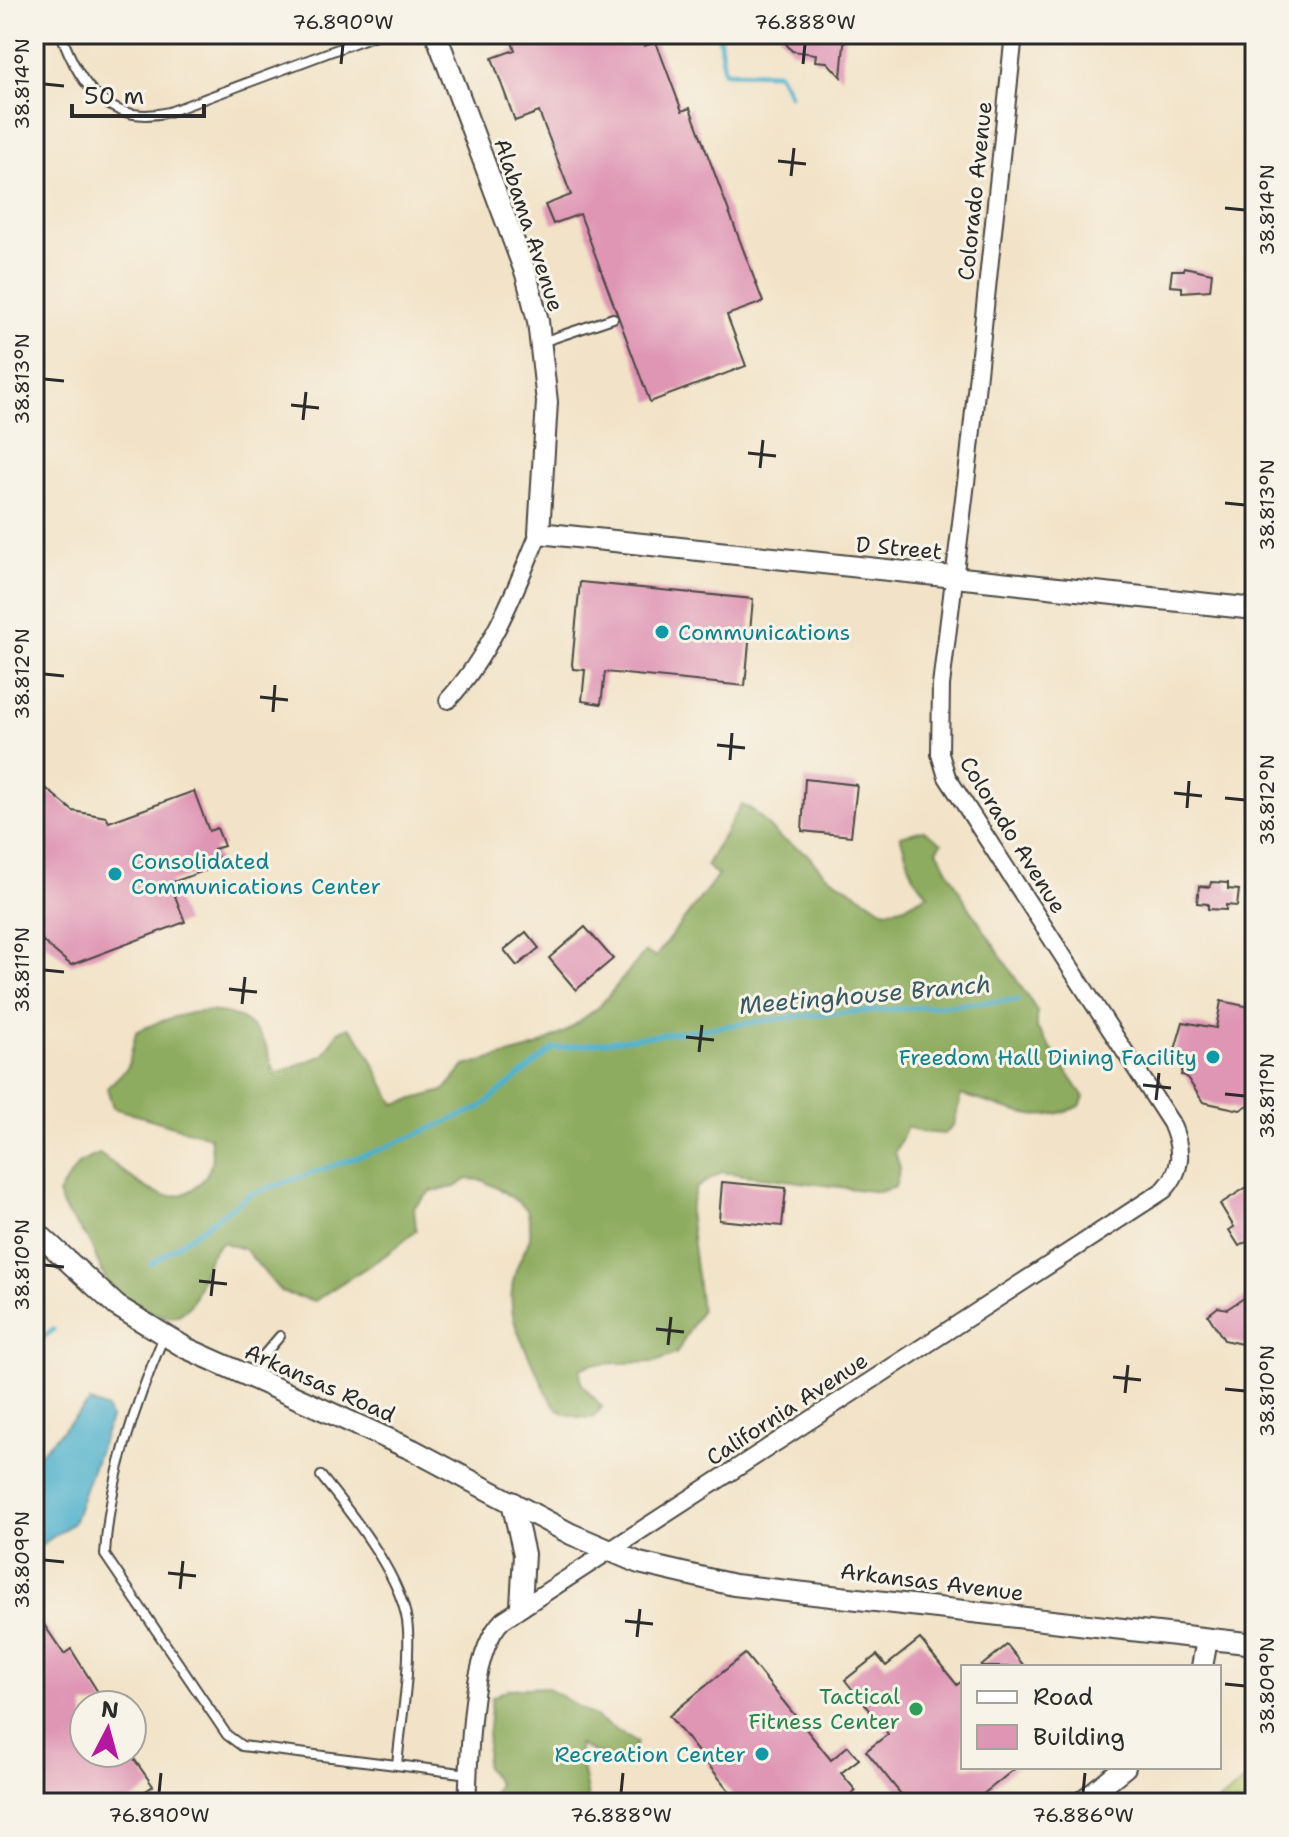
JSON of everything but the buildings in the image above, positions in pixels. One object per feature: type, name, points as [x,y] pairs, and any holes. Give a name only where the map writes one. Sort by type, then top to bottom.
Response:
[{"type":"street","name":"Alabama Avenue","points":[[436,34],[526,274],[541,342],[547,402],[539,533],[510,603],[467,680],[448,700]]},
{"type":"street","name":"Colorado Avenue","points":[[1014,34],[938,726],[943,766],[1171,1123],[1179,1144],[1179,1166],[1169,1185],[1126,1215]]},
{"type":"street","name":"D Street","points":[[539,533],[1255,609]]},
{"type":"street","name":"California Avenue","points":[[469,1774],[483,1651],[493,1629],[521,1606],[1126,1215]]},
{"type":"street","name":"Arkansas Road","points":[[34,1230],[92,1286],[164,1335],[254,1380],[413,1450],[606,1551]]},
{"type":"street","points":[[512,1502],[524,1554],[521,1606]]},
{"type":"street","name":"Arkansas Avenue","points":[[606,1551],[676,1573],[734,1585],[1255,1644]]},
{"type":"street","points":[[1202,1665],[1207,1640]]},
{"type":"street","points":[[1080,1803],[1122,1769]]},
{"type":"street","points":[[467,1803],[469,1774]]},
{"type":"lane","points":[[61,34],[77,74],[94,94],[117,109],[159,114],[378,34]]},
{"type":"lane","points":[[541,342],[613,318]]},
{"type":"lane","points":[[34,1096],[34,1126]]},
{"type":"lane","points":[[164,1335],[140,1388],[106,1521],[105,1555],[234,1742],[469,1774]]},
{"type":"lane","points":[[254,1380],[262,1357],[280,1336]]},
{"type":"lane","points":[[321,1476],[353,1516],[397,1590],[408,1628],[397,1765]]},
{"type":"green space","points":[[741,805],[753,810],[780,838],[806,853],[824,873],[886,911],[906,906],[928,894],[914,878],[900,836],[924,830],[942,843],[937,850],[967,904],[1037,1011],[1037,1028],[1084,1097],[1080,1106],[1047,1115],[1033,1115],[961,1095],[954,1124],[945,1134],[907,1127],[895,1152],[900,1168],[895,1187],[879,1192],[722,1172],[696,1188],[689,1212],[701,1310],[676,1354],[655,1362],[591,1364],[580,1369],[581,1383],[602,1407],[593,1418],[572,1416],[553,1404],[521,1340],[511,1302],[515,1273],[530,1238],[527,1209],[482,1180],[468,1179],[455,1187],[431,1191],[414,1207],[416,1230],[392,1251],[315,1301],[281,1292],[246,1250],[222,1242],[208,1260],[193,1300],[180,1314],[162,1315],[140,1307],[106,1279],[91,1245],[68,1215],[58,1194],[79,1163],[99,1154],[148,1189],[174,1196],[188,1192],[201,1182],[212,1161],[210,1137],[113,1108],[107,1088],[128,1067],[136,1032],[185,1014],[219,1012],[235,1016],[250,1025],[262,1039],[275,1074],[324,1055],[338,1032],[349,1027],[363,1044],[395,1104],[444,1091],[465,1066],[531,1049],[565,1032],[599,1007],[645,952],[655,957],[718,875],[706,866]]},
{"type":"green space","points":[[546,1687],[637,1743],[624,1765],[578,1745],[589,1803],[489,1803],[498,1784],[485,1767],[492,1697],[509,1689]]},
{"type":"green space","points":[[1255,1773],[1255,1803],[1217,1803]]},
{"type":"water","points":[[90,1402],[107,1409],[110,1419],[73,1523],[34,1550],[34,1459]]},
{"type":"waterway","points":[[719,34],[724,72],[778,73],[790,95]]},
{"type":"waterway","name":"Meetinghouse Branch","points":[[151,1264],[251,1194],[382,1149],[480,1108],[553,1049],[802,1016],[1018,1000]]},
{"type":"waterway","name":"Meetinghouse Branch","points":[[34,1343],[53,1330]]},
{"type":"place","name":"Communications","points":[[662,632]]},
{"type":"place","name":"Consolidated Communications Center","points":[[115,874]]},
{"type":"place","name":"Freedom Hall Dining Facility","points":[[1213,1057]]},
{"type":"place","name":"Tactical Fitness Center","points":[[916,1709]]},
{"type":"place","name":"Recreation Center","points":[[762,1754]]}]
